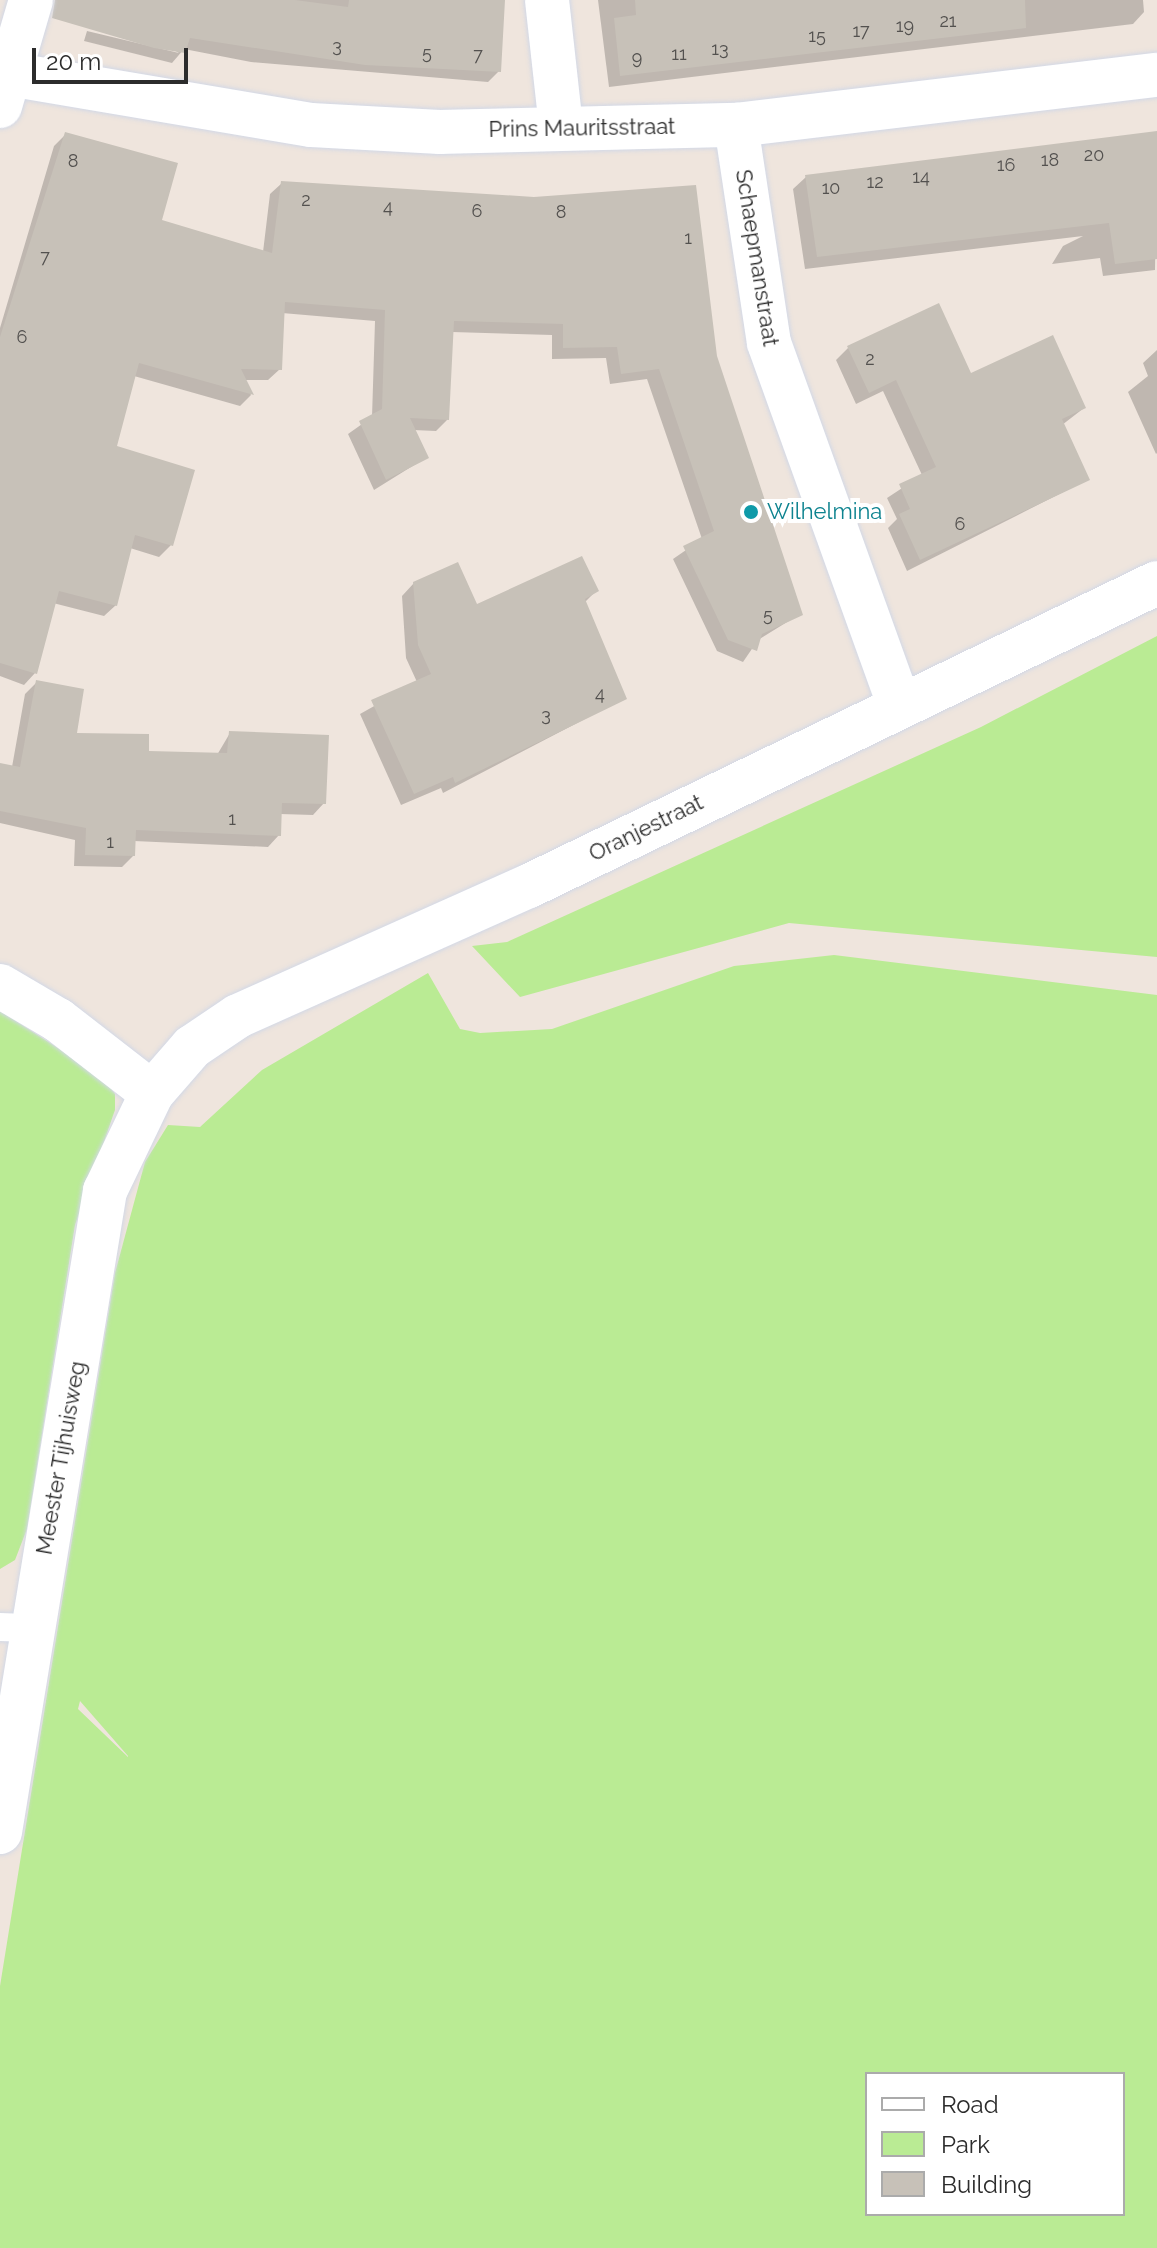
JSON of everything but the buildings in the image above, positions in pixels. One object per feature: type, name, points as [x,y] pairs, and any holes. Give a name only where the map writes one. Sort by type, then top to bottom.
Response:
[{"type":"street","points":[[5,90],[31,0]]},
{"type":"street","points":[[547,0],[561,127]]},
{"type":"street","name":"Prins Mauritsstraat","points":[[5,90],[311,125],[736,125],[1157,75]]},
{"type":"street","name":"Schaepmanstraat","points":[[736,125],[769,343],[899,705]]},
{"type":"street","name":"Oranjestraat","points":[[152,1093],[192,1047],[238,1016],[529,886],[1157,583]]},
{"type":"street","points":[[0,986],[58,1020],[152,1093]]},
{"type":"street","name":"Meester Tijhuisweg","points":[[0,1832],[16,1628],[105,1191],[152,1093]]},
{"type":"green space","points":[[1157,636],[1157,957],[789,923],[520,997],[472,946],[507,942],[981,727]]},
{"type":"green space","points":[[834,955],[1157,995],[1157,2248],[0,2248],[0,1986],[115,1273],[145,1162],[168,1125],[200,1127],[262,1070],[428,973],[460,1029],[480,1033],[552,1029],[734,966]],"holes":[[[80,1701],[128,1756],[78,1709]]]},
{"type":"green space","points":[[0,1011],[100,1075],[115,1094],[115,1110],[75,1225],[27,1529],[15,1560],[0,1569]]},
{"type":"place","name":"Wilhelmina","points":[[751,512]]}]
